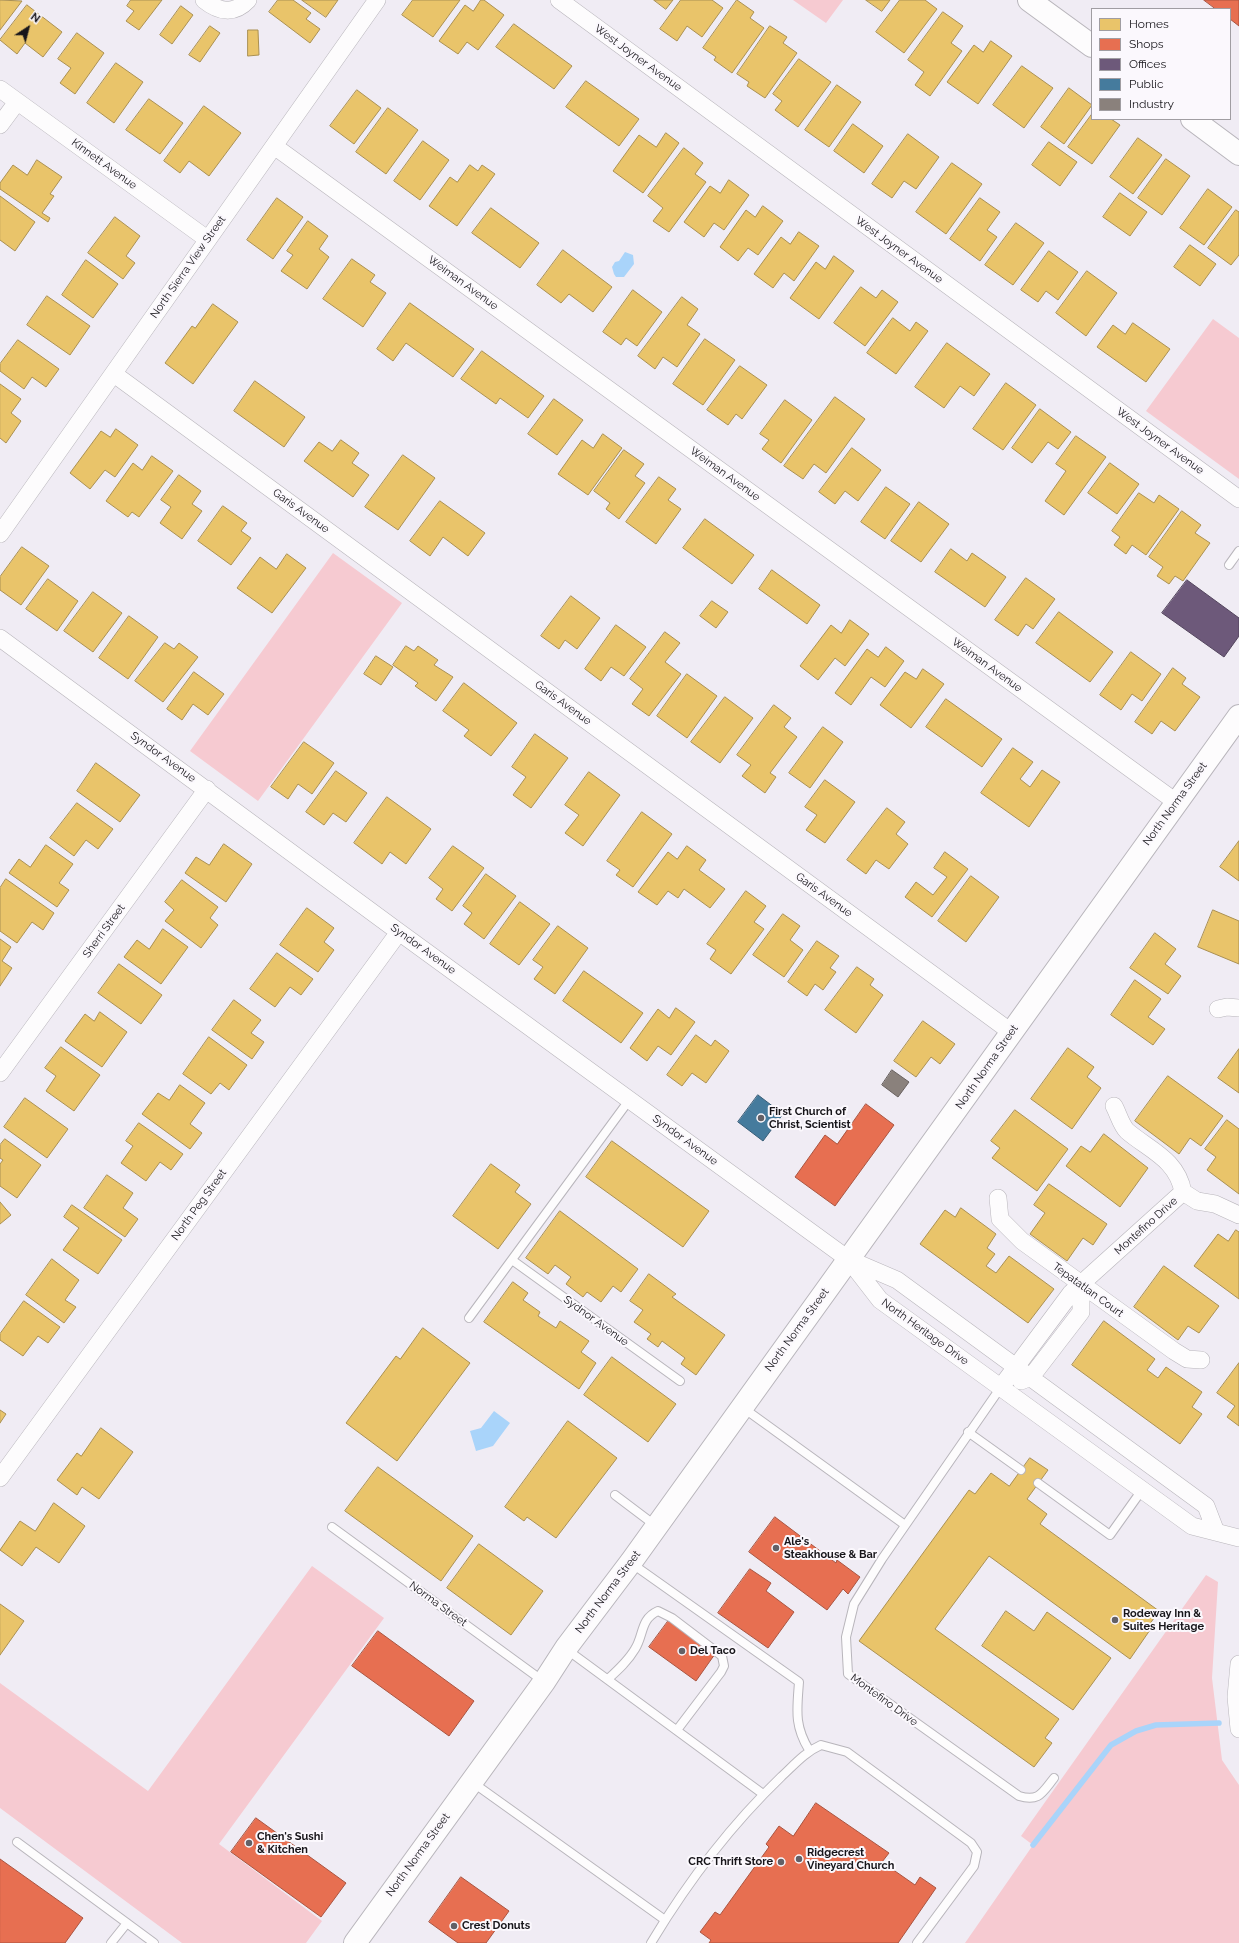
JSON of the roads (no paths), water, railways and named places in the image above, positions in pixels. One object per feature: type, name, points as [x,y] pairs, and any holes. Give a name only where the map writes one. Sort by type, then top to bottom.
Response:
[{"type":"street","points":[[204,0],[212,6],[224,10],[241,8],[248,0]]},
{"type":"street","name":"North Sierra View Street","points":[[0,534],[377,0]]},
{"type":"street","name":"West Joyner Avenue","points":[[559,0],[1239,499]]},
{"type":"street","points":[[1029,0],[1091,45]]},
{"type":"street","name":"Kinnett Avenue","points":[[0,89],[207,239]]},
{"type":"street","points":[[0,125],[17,102]]},
{"type":"street","points":[[1193,120],[1239,154]]},
{"type":"street","name":"Weiman Avenue","points":[[274,146],[1176,802]]},
{"type":"street","name":"Garis Avenue","points":[[114,374],[1011,1032]]},
{"type":"street","name":"Syndor Avenue","points":[[0,638],[207,789],[399,932],[848,1259]]},
{"type":"street","name":"North Norma Street","points":[[355,1943],[544,1682],[566,1648],[631,1562],[848,1259],[924,1156],[1011,1032],[1239,716]]},
{"type":"street","name":"Sherri Street","points":[[0,1073],[207,789]]},
{"type":"street","name":"North Peg Street","points":[[0,1478],[399,932]]},
{"type":"street","points":[[1218,1009],[1227,1007],[1239,1008]]},
{"type":"street","points":[[1114,1106],[1126,1130],[1164,1157],[1181,1180],[1183,1192]]},
{"type":"street","name":"Montefino Drive","points":[[1001,1387],[1018,1367],[1071,1294],[1183,1192],[1197,1201],[1215,1204],[1239,1214]]},
{"type":"street","name":"Tepatatlan Court","points":[[998,1198],[1000,1219],[1022,1241],[1174,1351],[1187,1359],[1201,1360]]},
{"type":"street","points":[[848,1259],[897,1280],[1018,1367],[1206,1506],[1216,1532]]},
{"type":"street","name":"North Heritage Drive","points":[[848,1259],[880,1300],[1192,1526],[1239,1538]]},
{"type":"street","points":[[1001,1387],[1031,1377],[1080,1312],[1081,1284]]},
{"type":"street","points":[[1239,1664],[1236,1697],[1239,1729]]},
{"type":"lane","points":[[1229,566],[1239,551]]},
{"type":"lane","points":[[469,1318],[630,1099]]},
{"type":"lane","name":"Sydnor Avenue","points":[[512,1260],[680,1381]]},
{"type":"lane","name":"Montefino Drive","points":[[1001,1387],[968,1432],[854,1604],[846,1637],[848,1674],[1019,1796],[1030,1799],[1040,1796],[1054,1778]]},
{"type":"lane","points":[[742,1407],[905,1525]]},
{"type":"lane","points":[[968,1432],[1021,1470]]},
{"type":"lane","points":[[1038,1483],[1110,1535],[1142,1490]]},
{"type":"lane","points":[[615,1496],[657,1526]]},
{"type":"lane","name":"Norma Street","points":[[332,1527],[544,1682]]},
{"type":"lane","points":[[631,1562],[799,1682],[797,1713],[800,1736],[809,1750]]},
{"type":"lane","points":[[608,1679],[626,1662],[636,1648],[642,1626],[651,1614],[658,1611],[672,1618],[722,1656],[724,1666],[718,1678],[677,1730]]},
{"type":"lane","points":[[566,1648],[763,1794]]},
{"type":"lane","points":[[651,1943],[665,1920],[699,1872],[763,1794],[809,1750],[821,1745],[847,1752],[971,1843],[977,1852],[974,1866],[917,1943]]},
{"type":"lane","points":[[471,1781],[665,1920]]},
{"type":"lane","points":[[17,1842],[154,1943]]},
{"type":"lane","points":[[111,1943],[127,1922]]},
{"type":"water","points":[[625,252],[633,255],[634,264],[624,277],[616,277],[612,267],[615,262],[619,261]]},
{"type":"water","points":[[494,1411],[510,1423],[493,1446],[476,1451],[470,1431],[481,1428]]},
{"type":"waterway","points":[[1033,1845],[1111,1745],[1136,1731],[1156,1725],[1219,1723]]},
{"type":"place","name":"First Church of Christ, Scientist","points":[[761,1118]]},
{"type":"place","name":"Ale's Steakhouse & Bar","points":[[776,1548]]},
{"type":"place","name":"Rodeway Inn & Suites Heritage","points":[[1115,1620]]},
{"type":"place","name":"Del Taco","points":[[682,1651]]},
{"type":"place","name":"Chen's Sushi & Kitchen","points":[[249,1843]]},
{"type":"place","name":"Ridgecrest Vineyard Church","points":[[799,1859]]},
{"type":"place","name":"CRC Thrift Store","points":[[781,1862]]},
{"type":"place","name":"Crest Donuts","points":[[454,1926]]}]
